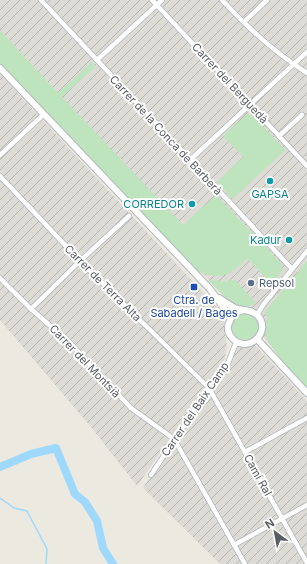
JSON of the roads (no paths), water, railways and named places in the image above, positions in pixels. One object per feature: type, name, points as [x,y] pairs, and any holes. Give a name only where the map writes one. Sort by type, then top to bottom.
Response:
[{"type":"street","name":"Carrer de la Conca de Barberà","points":[[41,0],[292,270]]},
{"type":"street","name":"Carrer del Berguedà","points":[[152,0],[307,166]]},
{"type":"street","points":[[96,60],[162,0]]},
{"type":"street","points":[[222,0],[264,40],[294,64],[307,72]]},
{"type":"street","points":[[244,22],[267,0]]},
{"type":"street","points":[[190,160],[307,52]]},
{"type":"street","points":[[0,68],[215,295],[231,318]]},
{"type":"street","points":[[0,155],[44,114]]},
{"type":"street","points":[[279,136],[302,115]]},
{"type":"street","name":"Carrer de Terra Alta","points":[[0,176],[80,261],[209,388]]},
{"type":"street","points":[[31,309],[129,216]]},
{"type":"street","points":[[257,314],[307,252]]},
{"type":"street","name":"Carrer del Montsià","points":[[0,278],[31,309],[70,343],[131,408],[174,439]]},
{"type":"street","points":[[215,295],[234,307],[248,310],[257,314],[262,324],[260,335],[257,339],[248,344],[238,343],[234,340],[228,328],[231,318],[243,310]]},
{"type":"street","points":[[257,339],[307,393]]},
{"type":"street","name":"Carrer del Baix Camp","points":[[151,475],[209,388],[227,366],[235,345],[238,343]]},
{"type":"street","name":"Camí Ral","points":[[209,388],[307,563]]},
{"type":"street","points":[[245,452],[307,418]]},
{"type":"street","points":[[174,439],[245,564]]},
{"type":"street","points":[[234,545],[307,505]]},
{"type":"waterway","points":[[0,467],[31,454],[56,448],[75,494],[85,502],[97,521],[103,548],[113,564]]},
{"type":"waterway","points":[[0,498],[14,508],[27,511],[47,549],[46,564]]},
{"type":"place","name":"GAPSA","points":[[270,181]]},
{"type":"place","name":"CORREDOR","points":[[192,204]]},
{"type":"place","name":"Kadur","points":[[289,240]]},
{"type":"place","name":"Repsol","points":[[251,283]]},
{"type":"place","name":"Ctra. de Sabadell / Bages","points":[[194,287]]}]
